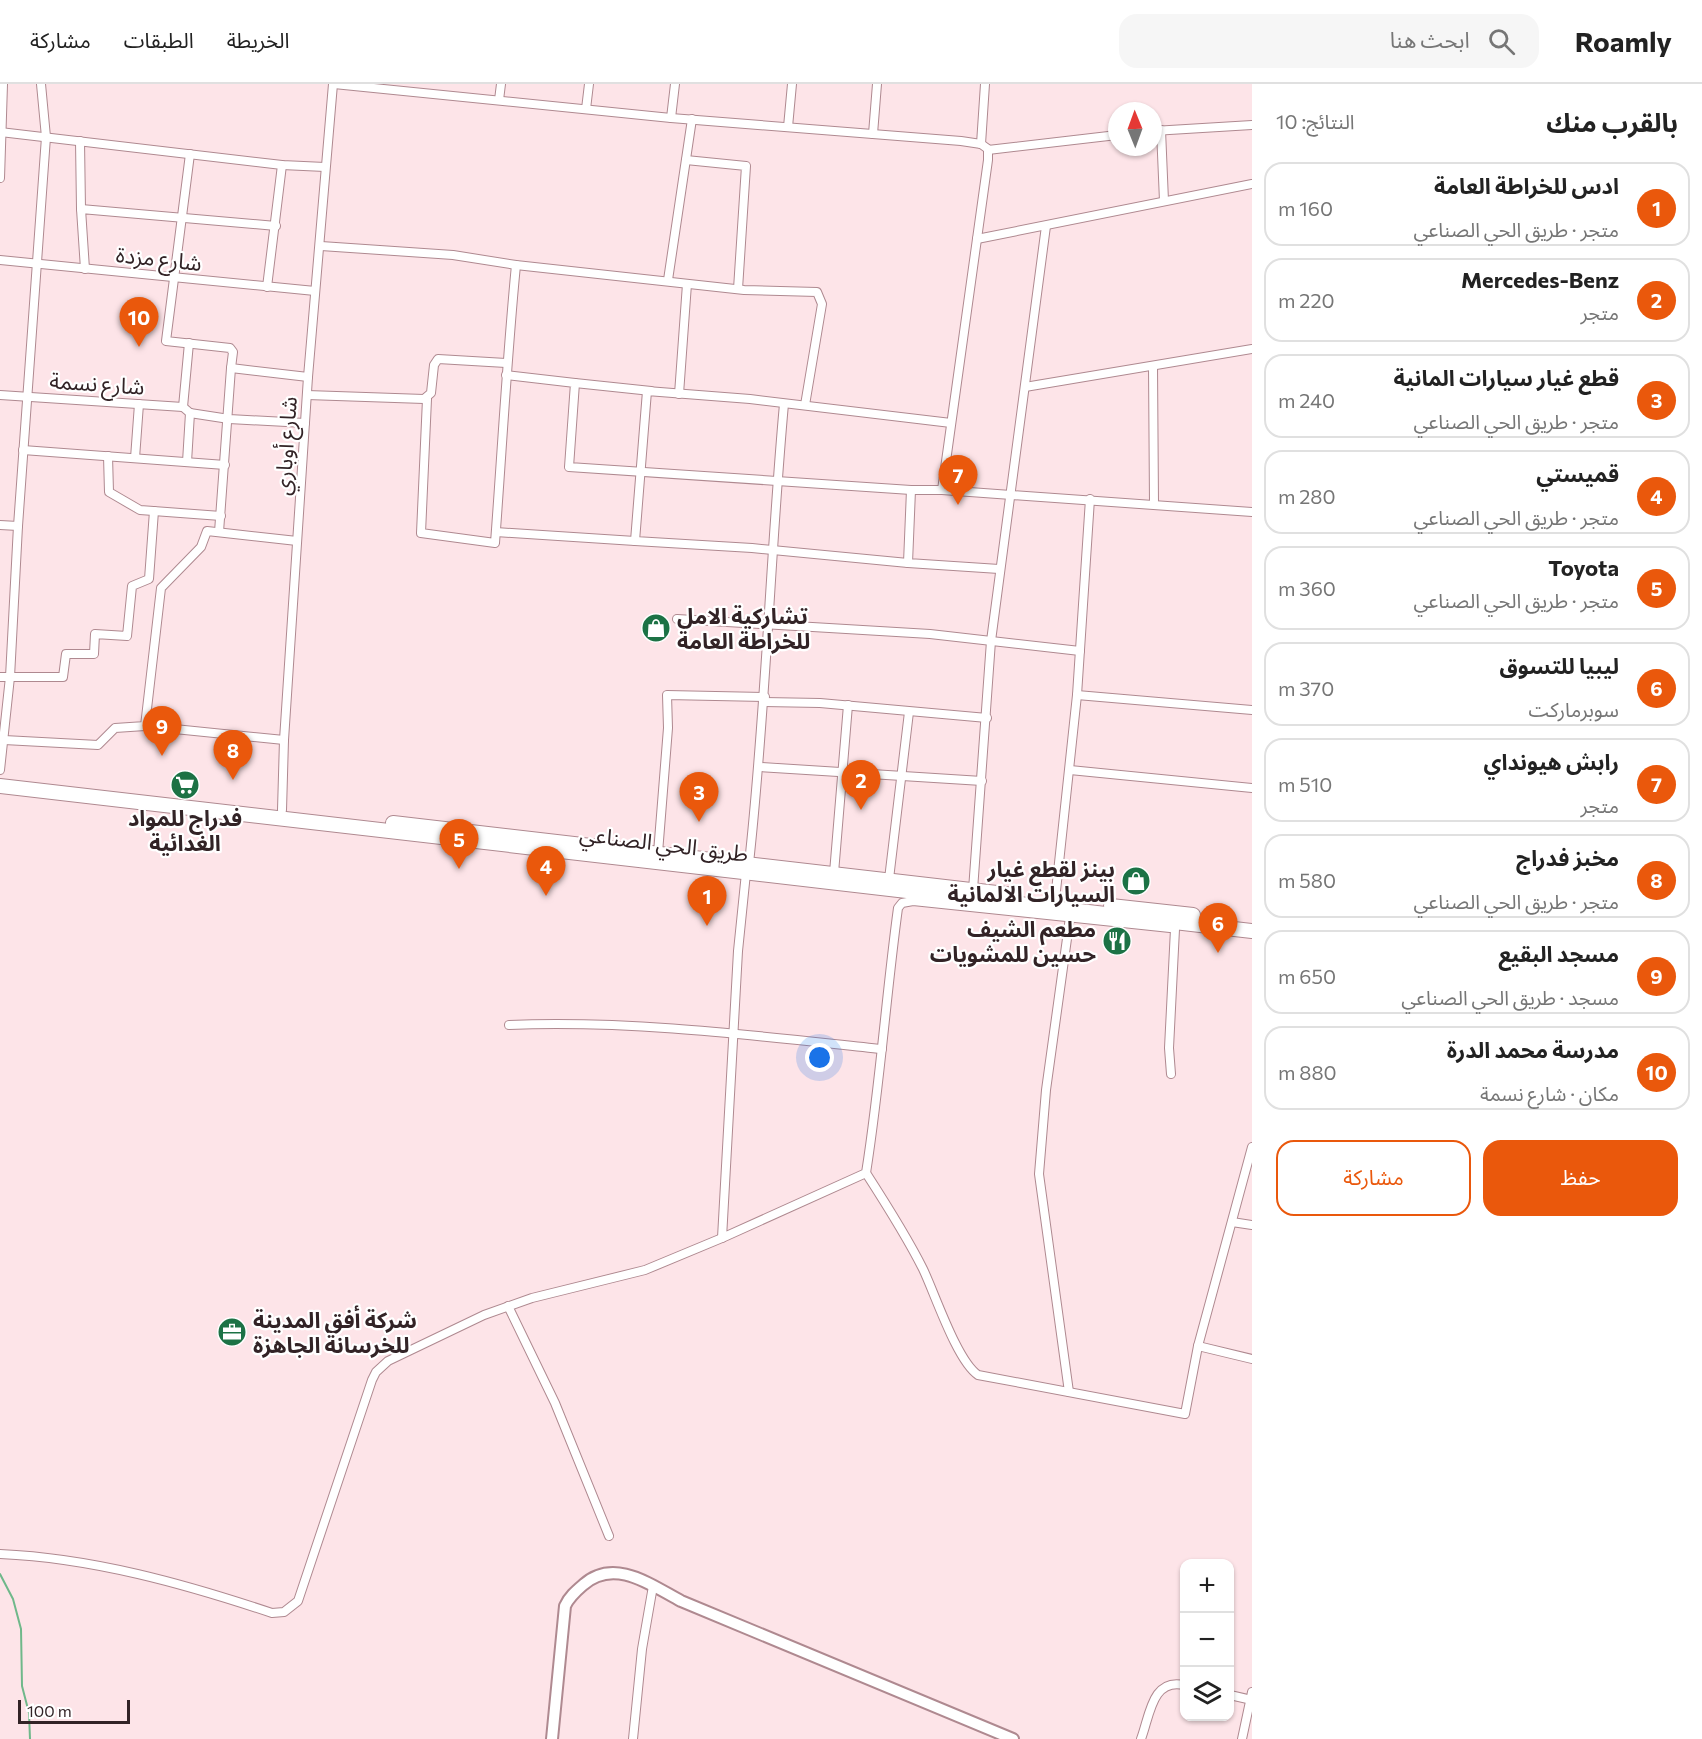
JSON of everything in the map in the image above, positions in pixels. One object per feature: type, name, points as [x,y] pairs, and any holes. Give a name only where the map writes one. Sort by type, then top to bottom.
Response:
[{"type":"highway","points":[[0,778],[658,853],[748,868],[834,873],[1252,922]]},
{"type":"highway","name":"طريق الحي الصناعي","points":[[0,786],[748,868],[900,892],[1252,931]]},
{"type":"street","points":[[0,178],[3,84]]},
{"type":"street","points":[[0,770],[10,677],[23,450],[46,137],[41,84]]},
{"type":"street","points":[[333,84],[671,118],[981,144],[988,150],[1108,136]]},
{"type":"street","name":"شارع أوباري","points":[[282,810],[284,740],[308,377],[321,246],[324,166],[333,84]]},
{"type":"street","points":[[499,100],[501,84]]},
{"type":"street","points":[[586,109],[589,84]]},
{"type":"street","points":[[671,118],[675,84]]},
{"type":"street","points":[[788,127],[792,84]]},
{"type":"street","points":[[873,134],[877,84]]},
{"type":"street","points":[[981,144],[985,84]]},
{"type":"street","points":[[668,280],[692,119]]},
{"type":"street","points":[[1162,131],[1252,125]]},
{"type":"street","points":[[2,132],[282,165],[324,166]]},
{"type":"street","points":[[80,141],[85,269]]},
{"type":"street","points":[[942,490],[988,150]]},
{"type":"street","points":[[190,154],[172,278],[166,341],[230,348],[233,352],[219,532]]},
{"type":"street","points":[[1160,156],[1164,201]]},
{"type":"street","points":[[686,160],[747,166],[738,289]]},
{"type":"street","points":[[267,288],[282,165]]},
{"type":"street","points":[[977,239],[1252,184]]},
{"type":"street","points":[[81,209],[276,226]]},
{"type":"street","points":[[973,890],[991,641],[1046,226]]},
{"type":"street","points":[[321,246],[453,255],[516,265],[738,289],[817,292],[822,297],[806,405]]},
{"type":"street","name":"شارع مزدة","points":[[0,260],[315,291]]},
{"type":"street","points":[[507,363],[438,359],[434,365],[431,393],[427,399],[421,533],[495,543],[516,265]]},
{"type":"street","points":[[679,393],[687,284]]},
{"type":"street","points":[[189,343],[183,407],[190,413],[229,419],[305,423]]},
{"type":"street","points":[[1024,387],[1252,349]]},
{"type":"street","points":[[1153,366],[1154,504]]},
{"type":"street","points":[[231,368],[308,377]]},
{"type":"street","points":[[506,375],[806,405],[951,423]]},
{"type":"street","points":[[575,383],[569,466],[911,490],[1090,499],[1252,512]]},
{"type":"street","points":[[635,541],[638,470],[646,391],[651,391]]},
{"type":"street","name":"شارع نسمة","points":[[0,395],[183,407]]},
{"type":"street","points":[[307,395],[427,399]]},
{"type":"street","points":[[135,458],[139,404]]},
{"type":"street","points":[[723,1238],[738,951],[760,767],[767,625],[784,404]]},
{"type":"street","points":[[187,462],[190,413]]},
{"type":"street","points":[[23,450],[225,465]]},
{"type":"street","points":[[108,456],[109,492],[140,510],[221,516]]},
{"type":"street","points":[[908,563],[911,490]]},
{"type":"street","points":[[1055,900],[1077,695],[1090,499]]},
{"type":"street","points":[[149,579],[154,511]]},
{"type":"street","points":[[0,525],[18,526]]},
{"type":"street","points":[[145,726],[161,588],[201,546],[207,531],[297,541]]},
{"type":"street","points":[[496,532],[774,550],[999,569]]},
{"type":"street","points":[[149,579],[161,588]]},
{"type":"street","points":[[0,676],[63,677],[66,654],[94,654],[94,634],[127,636],[132,586],[149,579]]},
{"type":"street","points":[[677,619],[930,634],[1080,651]]},
{"type":"street","points":[[658,853],[668,728],[668,695],[848,705],[987,718]]},
{"type":"street","points":[[1077,695],[1252,710]]},
{"type":"street","points":[[834,873],[848,705]]},
{"type":"street","points":[[890,879],[909,712]]},
{"type":"street","points":[[4,740],[98,745],[115,728],[145,726],[284,740]]},
{"type":"street","points":[[760,767],[982,781]]},
{"type":"street","points":[[1070,770],[1252,788]]},
{"type":"street","points":[[900,892],[876,1113],[866,1173],[923,1269],[972,1371],[978,1375],[1185,1414],[1198,1346],[1252,1147]]},
{"type":"street","points":[[898,908],[909,900],[1252,937]]},
{"type":"street","points":[[1069,1392],[1040,1174],[1046,1090],[1070,917]]},
{"type":"street","points":[[1171,1074],[1169,1048],[1175,929]]},
{"type":"street","points":[[509,1025],[558,1023],[734,1033],[882,1049]]},
{"type":"street","points":[[2,1554],[64,1561],[142,1576],[272,1613],[290,1610],[298,1601],[376,1372],[398,1356],[508,1306],[645,1269],[723,1238],[866,1173]]},
{"type":"street","points":[[1232,1222],[1252,1225]]},
{"type":"street","points":[[508,1306],[555,1403],[609,1536]]},
{"type":"street","points":[[1198,1346],[1252,1359]]},
{"type":"street","points":[[552,1739],[567,1601],[586,1582],[604,1573],[618,1572],[1013,1739]]},
{"type":"street","points":[[633,1739],[642,1649],[653,1586]]},
{"type":"street","points":[[1142,1739],[1158,1693],[1164,1685],[1180,1684]]},
{"type":"street","points":[[1234,1695],[1251,1697],[1242,1739]]},
{"type":"waterway","points":[[0,1574],[13,1599],[21,1629],[22,1686],[29,1713],[30,1739]]},
{"type":"place","name":"مدرسة محمد الدرة","points":[[139,347]]},
{"type":"place","name":"رابش هيونداي","points":[[958,505]]},
{"type":"place","name":"تشاركية الامل للخراطة العامة","points":[[656,628]]},
{"type":"place","name":"مسجد البقيع","points":[[162,756]]},
{"type":"place","name":"مخبز فدراج","points":[[233,780]]},
{"type":"place","name":"فدراج للمواد الغدائية","points":[[185,785]]},
{"type":"place","name":"Mercedes-Benz","points":[[861,810]]},
{"type":"place","name":"قطع غيار سيارات المانية","points":[[699,822]]},
{"type":"place","name":"Toyota","points":[[459,869]]},
{"type":"place","name":"بينز لقطع غيار السيارات الالمانية","points":[[1136,881]]},
{"type":"place","name":"قميستي","points":[[546,896]]},
{"type":"place","name":"ادس للخراطة العامة","points":[[707,926]]},
{"type":"place","name":"مطعم الشيف حسين للمشويات","points":[[1117,941]]},
{"type":"place","name":"ليبيا للتسوق","points":[[1218,953]]},
{"type":"place","name":"شركة أفق المدينة للخرسانة الجاهزة","points":[[232,1332]]}]
